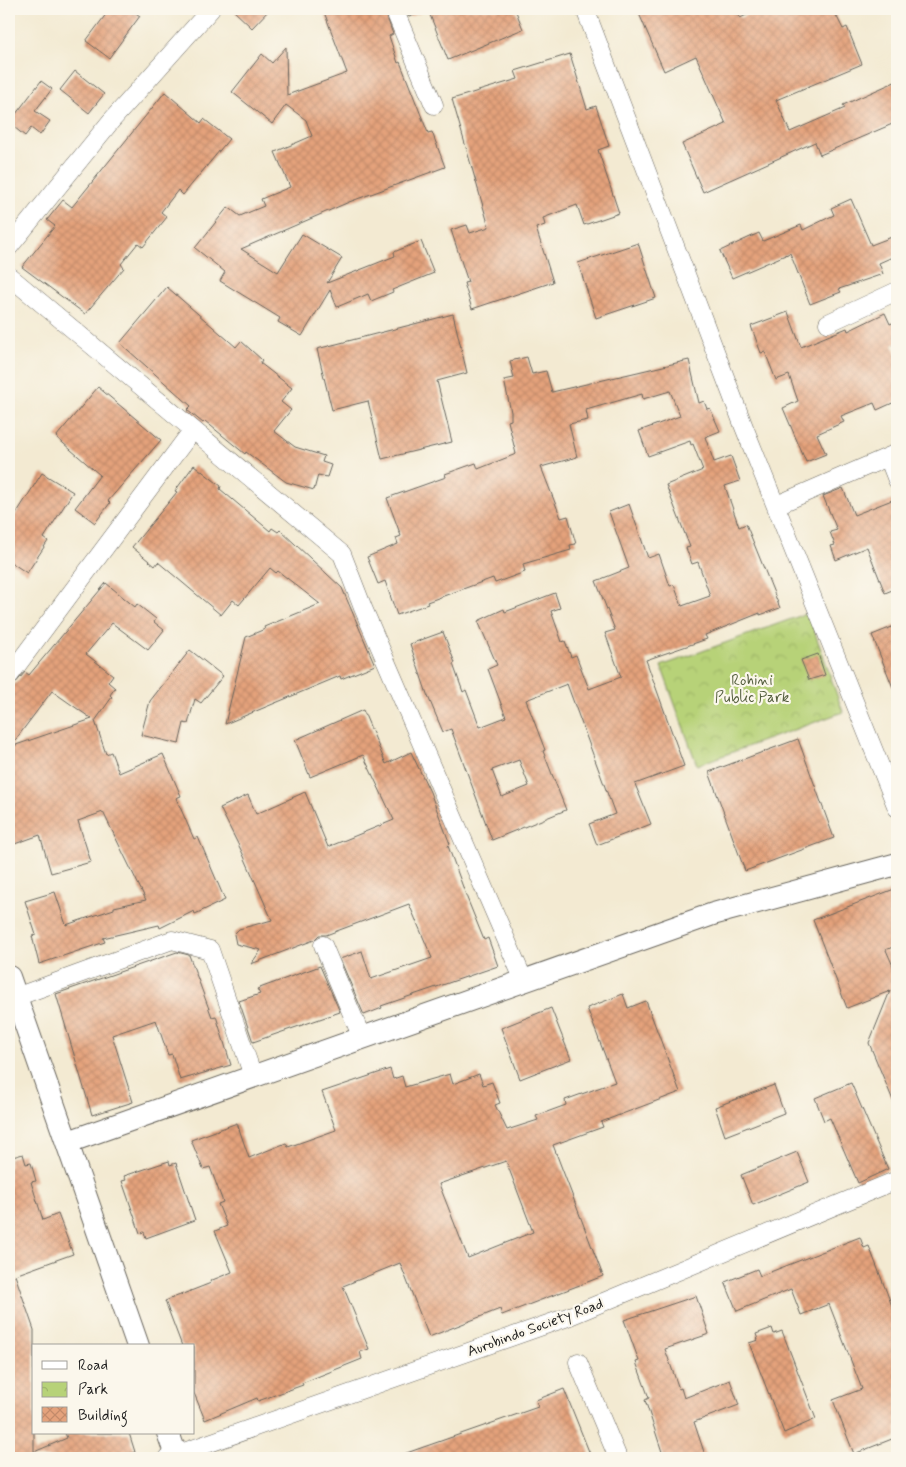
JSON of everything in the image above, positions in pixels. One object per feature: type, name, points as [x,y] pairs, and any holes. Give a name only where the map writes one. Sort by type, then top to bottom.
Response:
[{"type":"street","points":[[9,247],[110,121],[211,9]]},
{"type":"street","points":[[394,9],[434,105]]},
{"type":"street","points":[[585,9],[744,427],[777,505],[897,808]]},
{"type":"street","points":[[9,276],[192,431],[342,554],[363,608],[524,981]]},
{"type":"street","points":[[828,323],[897,291]]},
{"type":"street","points":[[9,676],[192,431]]},
{"type":"street","points":[[777,505],[893,455],[897,480]]},
{"type":"street","points":[[68,1142],[713,914],[897,864]]},
{"type":"street","points":[[137,1344],[68,1142],[12,987],[172,940],[210,950],[253,1076]]},
{"type":"street","points":[[323,945],[362,1038]]},
{"type":"street","name":"Aurobindo Society Road","points":[[173,1457],[565,1318],[897,1180]]},
{"type":"street","points":[[578,1362],[618,1458]]},
{"type":"street","points":[[168,1434],[173,1457]]},
{"type":"green space","name":"Rohini Public Park","points":[[808,613],[843,712],[697,765],[661,666]]},
{"type":"building","points":[[110,9],[130,9],[140,16],[109,58],[86,41]]},
{"type":"building","points":[[232,9],[270,9],[252,28]]},
{"type":"building","points":[[333,9],[384,9],[393,34],[389,36],[398,63],[400,62],[428,133],[432,132],[445,167],[349,202],[241,249],[278,272],[302,234],[342,258],[327,283],[395,256],[394,252],[421,241],[434,273],[392,290],[393,292],[371,301],[368,294],[337,307],[330,290],[302,336],[278,322],[280,318],[220,281],[225,272],[195,248],[228,207],[240,216],[264,206],[261,199],[290,187],[275,152],[312,136],[306,120],[286,105],[272,124],[232,92],[262,54],[272,63],[286,47],[287,95],[347,73],[324,12]]},
{"type":"building","points":[[405,9],[515,9],[523,29],[448,60],[428,10],[409,17]]},
{"type":"building","points":[[637,9],[736,9],[740,18],[760,9],[833,9],[843,29],[847,27],[862,64],[776,100],[790,132],[845,108],[843,105],[897,81],[897,122],[820,155],[815,142],[703,192],[682,144],[726,124],[696,56],[664,71]]},
{"type":"building","points":[[570,54],[587,109],[596,106],[609,146],[598,150],[619,213],[584,225],[577,205],[543,218],[545,225],[536,228],[553,282],[472,309],[464,283],[468,282],[451,230],[467,225],[470,233],[489,227],[452,99],[518,79],[515,71]]},
{"type":"building","points":[[75,71],[104,94],[89,113],[60,90]]},
{"type":"building","points":[[41,81],[52,89],[35,111],[50,121],[40,135],[31,128],[25,136],[9,123]]},
{"type":"building","points":[[165,92],[201,123],[204,119],[229,139],[183,195],[178,190],[161,212],[167,217],[143,247],[138,243],[121,264],[124,268],[85,314],[22,267],[55,226],[47,220],[63,200],[72,207]]},
{"type":"building","points":[[851,199],[871,245],[897,235],[897,255],[879,263],[883,274],[839,289],[841,292],[810,304],[790,253],[732,278],[720,251],[759,233],[763,241],[801,225],[803,230],[834,215],[831,208]]},
{"type":"building","points":[[638,243],[656,298],[596,318],[578,263]]},
{"type":"building","points":[[167,287],[236,347],[241,341],[262,360],[260,363],[292,388],[281,402],[291,410],[274,431],[295,447],[324,456],[322,462],[331,465],[327,477],[318,475],[314,490],[286,482],[246,452],[245,454],[205,421],[203,423],[187,410],[191,406],[120,343]]},
{"type":"building","points":[[788,312],[801,347],[847,328],[848,331],[885,313],[890,324],[897,321],[897,343],[893,345],[897,356],[897,401],[877,410],[874,403],[841,416],[844,422],[817,434],[826,454],[806,462],[783,408],[798,401],[789,375],[776,380],[765,352],[761,353],[751,326]]},
{"type":"building","points":[[453,314],[467,373],[437,381],[452,442],[382,459],[368,401],[332,410],[317,349]]},
{"type":"building","points":[[527,357],[532,374],[546,371],[552,392],[689,360],[699,403],[704,401],[707,409],[710,408],[720,431],[705,437],[714,462],[731,456],[740,481],[725,486],[739,527],[746,524],[780,608],[760,615],[760,613],[705,635],[707,639],[646,660],[684,766],[635,784],[651,824],[597,845],[589,824],[615,814],[567,684],[526,700],[566,810],[492,840],[451,729],[443,732],[427,694],[410,644],[443,632],[455,663],[453,664],[463,692],[466,690],[480,727],[506,717],[488,669],[497,665],[478,621],[504,609],[505,612],[555,593],[560,608],[551,611],[562,642],[565,641],[571,657],[576,655],[589,689],[621,677],[605,633],[615,630],[596,581],[629,568],[609,512],[629,504],[648,558],[659,554],[670,586],[674,585],[682,606],[710,596],[698,562],[692,564],[686,548],[690,547],[666,485],[703,470],[693,444],[691,445],[690,441],[648,456],[639,431],[680,416],[670,391],[643,399],[642,394],[586,410],[588,420],[569,424],[577,457],[541,467],[561,518],[568,516],[576,544],[570,545],[571,550],[523,564],[525,572],[495,583],[493,578],[397,615],[385,581],[378,584],[367,557],[398,544],[396,538],[401,536],[387,498],[446,477],[445,474],[476,463],[478,469],[516,454],[508,421],[511,420],[511,412],[504,380],[514,378],[510,361]],"holes":[[[519,760],[529,786],[502,797],[492,770]]]},
{"type":"building","points":[[98,387],[161,440],[108,501],[110,503],[95,523],[75,508],[100,475],[56,437]]},
{"type":"building","points":[[194,465],[221,486],[220,489],[270,531],[272,528],[278,532],[280,530],[342,588],[375,665],[341,679],[340,676],[225,724],[246,637],[265,629],[264,627],[320,604],[278,571],[276,573],[270,568],[239,605],[233,600],[221,615],[158,562],[155,566],[132,547],[177,492],[175,491]]},
{"type":"building","points":[[42,473],[73,492],[44,538],[48,541],[27,573],[9,561],[9,525]]},
{"type":"building","points":[[843,488],[854,515],[897,498],[897,588],[885,593],[867,547],[836,560],[831,546],[835,545],[830,532],[837,530],[823,496]]},
{"type":"building","points":[[106,583],[135,607],[137,604],[156,619],[154,622],[164,630],[148,650],[112,623],[86,654],[113,675],[108,682],[115,688],[110,695],[112,697],[95,721],[106,754],[111,752],[119,773],[163,754],[181,796],[176,798],[194,839],[198,837],[225,900],[195,914],[194,911],[160,928],[159,925],[103,938],[105,942],[39,964],[32,936],[36,935],[25,901],[55,892],[66,925],[114,909],[114,907],[146,900],[103,812],[78,821],[91,862],[51,873],[40,835],[9,846],[9,691],[25,672],[29,675]],"holes":[[[52,691],[92,719],[10,747]]]},
{"type":"building","points":[[897,625],[897,695],[896,695],[872,635]]},
{"type":"building","points":[[190,650],[223,676],[201,703],[195,699],[188,724],[184,723],[179,744],[141,735],[150,701]]},
{"type":"building","points":[[818,654],[825,675],[809,680],[801,660]]},
{"type":"building","points":[[363,710],[386,764],[411,752],[430,792],[450,844],[448,846],[484,940],[488,938],[498,966],[381,1006],[382,1008],[364,1015],[340,959],[362,951],[371,979],[432,958],[409,904],[326,935],[319,935],[314,940],[251,964],[261,950],[236,944],[234,934],[239,929],[272,920],[220,808],[248,795],[256,814],[305,792],[328,847],[394,820],[363,755],[310,777],[295,740]]},
{"type":"building","points":[[798,739],[834,838],[745,871],[709,772]]},
{"type":"building","points":[[897,888],[897,945],[886,950],[897,975],[897,1110],[869,1043],[890,991],[847,1008],[813,920]]},
{"type":"building","points":[[177,952],[189,955],[212,1017],[216,1016],[231,1065],[180,1080],[172,1054],[168,1055],[156,1020],[112,1035],[133,1102],[92,1115],[56,994]]},
{"type":"building","points":[[320,966],[340,1012],[253,1042],[239,1001],[260,994],[257,989]]},
{"type":"building","points":[[623,994],[628,1008],[646,1001],[680,1092],[601,1122],[603,1127],[553,1145],[603,1276],[502,1315],[500,1309],[429,1337],[400,1263],[343,1286],[369,1349],[360,1352],[362,1359],[302,1383],[303,1385],[258,1401],[257,1398],[205,1420],[195,1395],[195,1344],[181,1344],[165,1301],[211,1283],[210,1281],[232,1272],[215,1231],[227,1226],[218,1204],[223,1202],[210,1167],[203,1169],[191,1140],[237,1123],[249,1158],[286,1143],[288,1147],[336,1130],[322,1092],[390,1069],[393,1079],[402,1076],[405,1087],[450,1074],[453,1084],[479,1074],[483,1085],[492,1082],[500,1103],[495,1105],[507,1130],[538,1120],[536,1116],[566,1105],[565,1100],[615,1082],[587,1008]],"holes":[[[506,1161],[533,1232],[468,1258],[439,1184]]]},
{"type":"building","points":[[551,1008],[571,1059],[520,1079],[501,1028]]},
{"type":"building","points":[[851,1083],[888,1169],[858,1183],[830,1118],[824,1121],[815,1098]]},
{"type":"building","points":[[774,1085],[784,1113],[725,1136],[715,1107]]},
{"type":"building","points":[[797,1152],[809,1182],[753,1205],[741,1175]]},
{"type":"building","points":[[23,1154],[26,1164],[31,1163],[36,1181],[31,1182],[43,1220],[58,1214],[73,1254],[15,1275],[34,1330],[34,1344],[32,1344],[32,1434],[34,1434],[34,1452],[67,1438],[65,1434],[129,1434],[135,1452],[118,1458],[9,1458],[9,1158]]},
{"type":"building","points":[[169,1161],[170,1165],[176,1163],[195,1220],[146,1238],[144,1232],[140,1233],[122,1181],[126,1180],[124,1176]]},
{"type":"building","points":[[860,1237],[864,1248],[869,1246],[897,1319],[897,1437],[854,1454],[833,1400],[862,1389],[829,1304],[801,1315],[791,1289],[737,1311],[725,1282],[757,1269],[760,1276]]},
{"type":"building","points":[[696,1296],[709,1334],[665,1349],[679,1389],[681,1388],[684,1398],[730,1380],[739,1405],[694,1422],[706,1458],[664,1458],[645,1400],[649,1398],[636,1362],[639,1361],[624,1320]]},
{"type":"building","points":[[772,1328],[774,1334],[782,1331],[816,1419],[784,1433],[749,1343],[758,1340],[756,1334]]},
{"type":"building","points":[[564,1389],[590,1454],[578,1458],[399,1458],[398,1456],[538,1407],[536,1400]]}]
